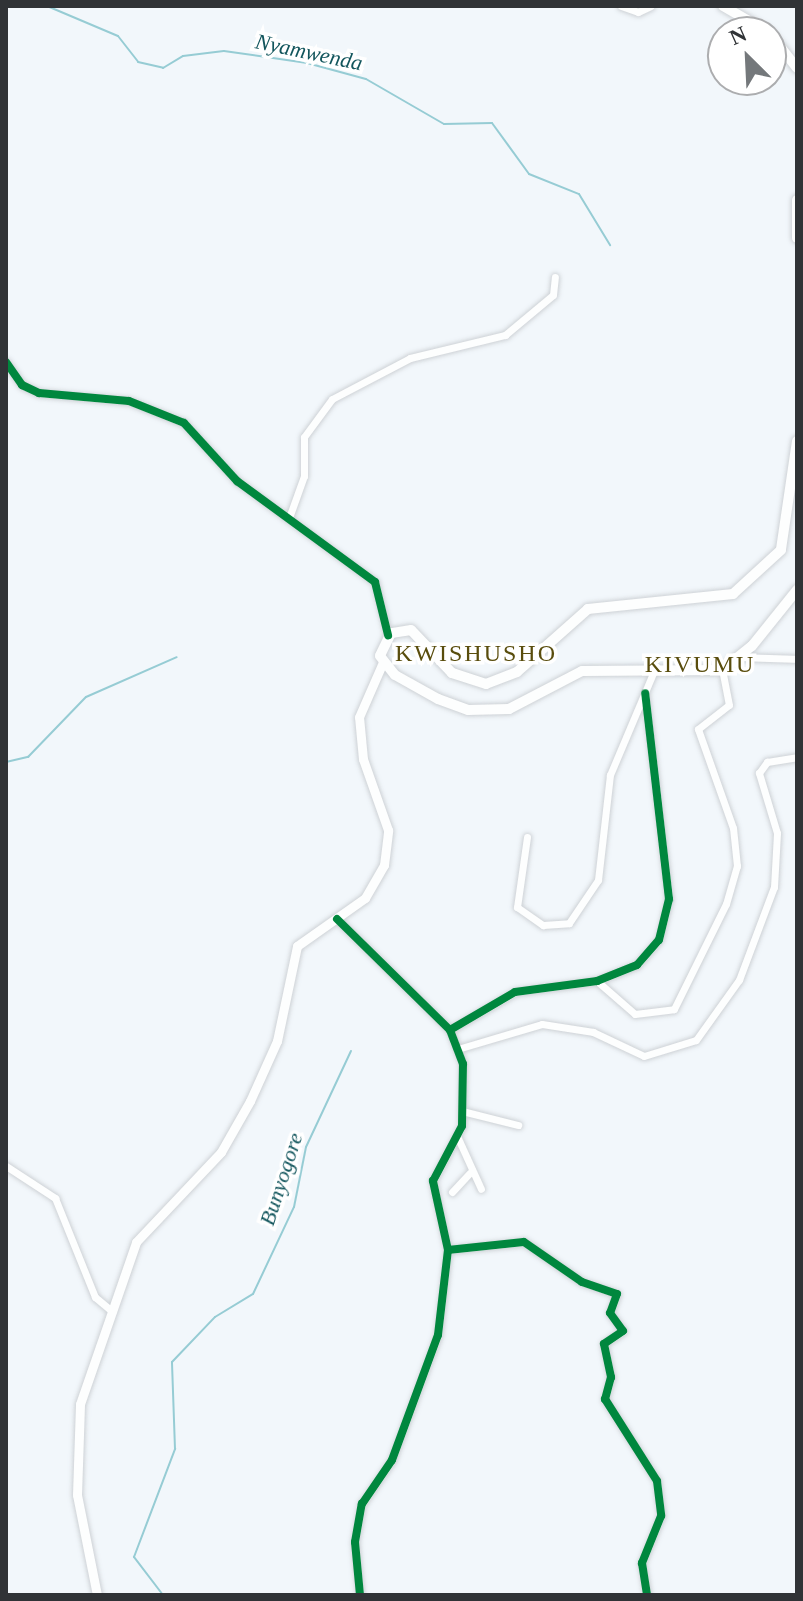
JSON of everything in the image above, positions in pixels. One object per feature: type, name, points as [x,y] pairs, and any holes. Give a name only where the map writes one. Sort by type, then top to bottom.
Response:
[{"type":"highway","points":[[723,6],[740,16]]},
{"type":"highway","points":[[797,200],[797,238]]},
{"type":"highway","points":[[797,441],[781,550],[733,594],[588,609],[517,672],[486,684],[452,673],[411,630],[388,635],[383,662],[438,699],[481,712],[518,706],[575,672],[722,670],[741,657],[797,590]]},
{"type":"main road","points":[[97,1595],[77,1495],[75,1434],[136,1242],[221,1152],[250,1101],[277,1041],[297,946],[365,898],[390,847],[359,717],[383,662]]},
{"type":"street","points":[[621,6],[638,12],[651,6]]},
{"type":"street","points":[[290,515],[304,476],[304,437],[332,399],[410,358],[505,335],[553,295],[555,277]]},
{"type":"street","points":[[6,362],[22,385],[39,393],[129,401],[184,423],[237,481],[290,515],[379,586],[388,635]]},
{"type":"street","points":[[741,657],[797,659]]},
{"type":"street","points":[[597,981],[635,1014],[674,1009],[726,904],[737,866],[733,828],[698,729],[729,705],[722,670]]},
{"type":"street","points":[[527,837],[517,907],[543,925],[569,923],[598,880],[610,775],[654,671]]},
{"type":"street","points":[[450,1030],[515,992],[597,981],[647,957],[668,911],[645,693]]},
{"type":"street","points":[[461,1048],[542,1024],[586,1029],[644,1056],[696,1040],[739,980],[774,887],[777,833],[759,773],[774,759],[797,757]]},
{"type":"street","points":[[337,919],[450,1030],[461,1048],[462,1111],[457,1136],[433,1181],[448,1250],[432,1357],[392,1460],[362,1504],[355,1542],[360,1595]]},
{"type":"street","points":[[462,1111],[518,1125]]},
{"type":"street","points":[[457,1136],[470,1173],[481,1189]]},
{"type":"street","points":[[6,1166],[55,1198],[83,1274],[113,1312]]},
{"type":"street","points":[[452,1192],[470,1173]]},
{"type":"street","points":[[448,1250],[524,1242],[582,1282],[617,1294],[610,1313],[623,1331],[604,1344],[611,1377],[605,1399],[657,1481],[661,1516],[642,1563],[647,1595]]},
{"type":"waterway","name":"Nyamwenda","points":[[47,6],[118,36],[138,62],[163,68],[183,56],[224,51],[307,63],[366,79],[444,124],[492,123],[529,174],[579,194],[610,245]]},
{"type":"waterway","points":[[6,762],[28,757],[86,697],[177,657]]},
{"type":"waterway","name":"Bunyogore","points":[[163,1595],[134,1557],[175,1449],[172,1362],[215,1317],[253,1294],[294,1207],[306,1147],[351,1051]]},
{"type":"cycle path","points":[[6,362],[22,385],[39,393],[129,401],[184,423],[237,481],[375,582],[388,635]]},
{"type":"cycle path","points":[[337,919],[450,1030],[515,992],[597,981],[637,965],[659,940],[669,899],[645,693]]},
{"type":"cycle path","points":[[360,1595],[355,1542],[362,1504],[392,1460],[438,1335],[448,1250],[433,1181],[462,1126],[463,1064],[450,1030]]},
{"type":"cycle path","points":[[448,1250],[524,1242],[582,1282],[617,1294],[610,1313],[623,1331],[604,1344],[611,1377],[605,1399],[657,1481],[661,1516],[642,1563],[647,1595]]},
{"type":"district","name":"KWISHUSHO","points":[[476,654]]},
{"type":"district","name":"KIVUMU","points":[[700,665]]}]
